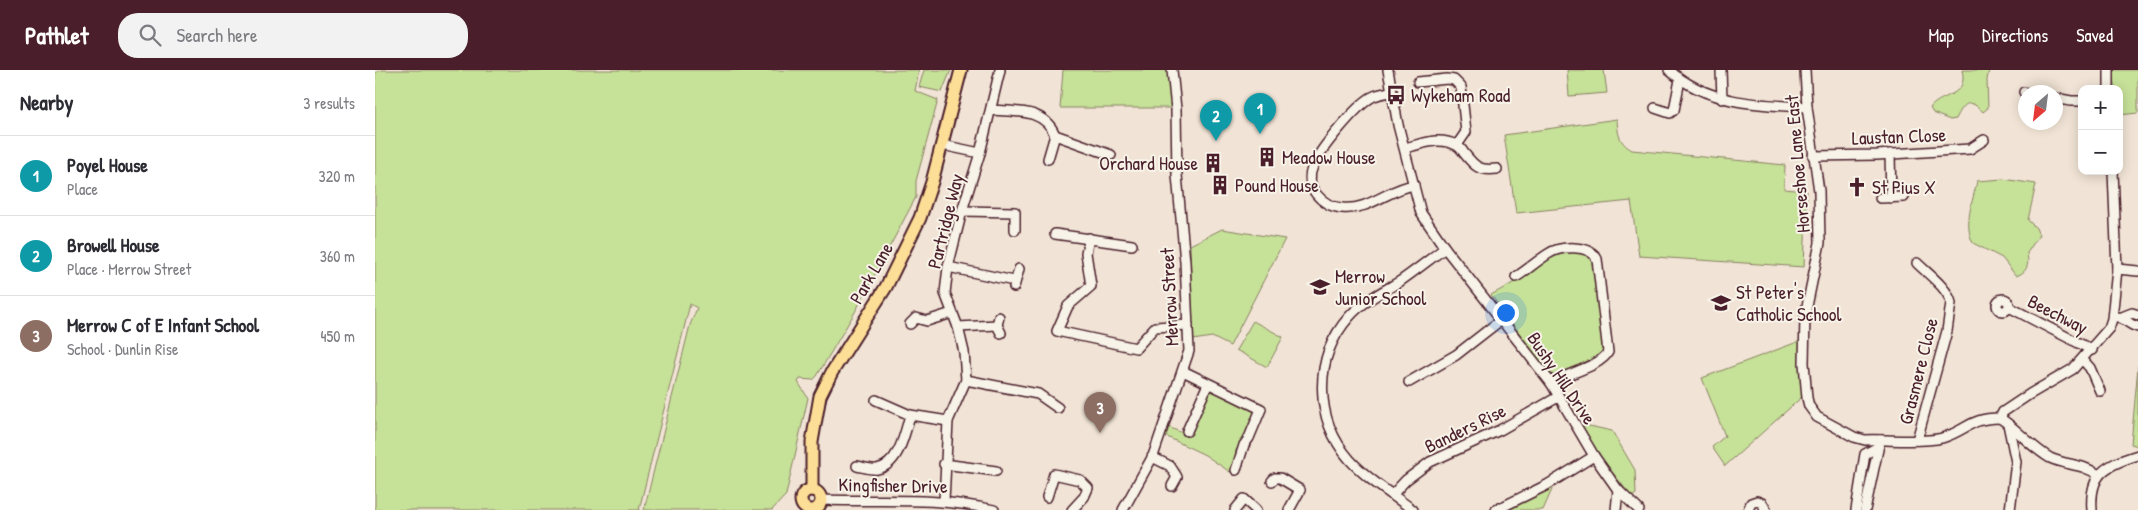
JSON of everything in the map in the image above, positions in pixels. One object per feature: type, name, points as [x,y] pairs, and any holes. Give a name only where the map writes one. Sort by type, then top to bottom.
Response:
[{"type":"main road","name":"Park Lane","points":[[812,490],[812,442],[820,396],[832,372],[886,287],[920,218],[932,182],[961,70]]},
{"type":"main road","points":[[812,490],[817,492],[821,500],[817,508],[811,510],[803,506],[801,500],[803,494],[812,490]]},
{"type":"street","name":"Partridge Way","points":[[943,501],[948,421],[966,380],[964,352],[958,327],[945,293],[948,267],[1001,70]]},
{"type":"street","name":"Merrow Street","points":[[1123,510],[1153,458],[1189,351],[1177,175],[1176,109],[1172,70]]},
{"type":"street","name":"Bushy Hill Drive","points":[[1387,70],[1390,92],[1421,213],[1445,248],[1551,383],[1594,456],[1618,490],[1639,510]]},
{"type":"street","points":[[1669,70],[1680,80],[1722,99],[1755,105],[1807,107]]},
{"type":"street","points":[[1721,70],[1722,99]]},
{"type":"street","name":"Horseshoe Lane East","points":[[1805,70],[1807,107],[1819,191],[1820,243],[1805,316],[1804,363],[1809,406],[1817,416],[1835,428],[1859,439],[1879,443],[1942,438],[1971,422],[1985,418],[2000,418]]},
{"type":"street","points":[[2109,70],[2109,85]]},
{"type":"street","points":[[1423,78],[1454,80],[1461,87],[1466,132],[1457,145]]},
{"type":"street","points":[[1655,108],[1670,113],[1674,110],[1680,80]]},
{"type":"street","points":[[1390,92],[1373,97],[1347,121],[1312,167],[1311,186],[1316,194],[1327,204],[1352,208],[1379,200],[1413,185]]},
{"type":"street","points":[[2063,100],[2078,101]]},
{"type":"street","points":[[991,110],[1040,115],[1053,128],[1055,134],[1048,159]]},
{"type":"street","points":[[1055,134],[1111,155]]},
{"type":"street","name":"Laustan Close","points":[[1813,156],[1970,149],[1984,140]]},
{"type":"street","points":[[1405,148],[1434,141],[1457,145],[1476,166],[1486,170],[1497,169]]},
{"type":"street","name":"Partridge Way","points":[[942,145],[980,153]]},
{"type":"street","points":[[1890,154],[1891,198]]},
{"type":"street","points":[[2099,475],[2080,465],[2059,462],[2049,457],[2000,418],[2003,412],[2061,377],[2083,360],[2109,328],[2113,316],[2117,269],[2113,175]]},
{"type":"street","points":[[1880,198],[1904,197]]},
{"type":"street","points":[[962,211],[1015,212],[1015,230]]},
{"type":"street","points":[[1055,234],[1132,246]]},
{"type":"street","points":[[1089,238],[1086,253],[1091,286],[1068,306],[1057,331],[1136,348],[1155,327],[1188,325]]},
{"type":"street","points":[[1413,510],[1352,462],[1335,438],[1325,412],[1322,390],[1325,366],[1334,338],[1349,316],[1373,297],[1418,269],[1445,248]]},
{"type":"street","points":[[1517,277],[1530,266],[1553,252],[1584,248],[1593,253],[1597,259],[1608,352],[1601,361],[1571,372],[1551,383]]},
{"type":"street","name":"Grasmere Close","points":[[1917,263],[1940,285],[1951,303],[1947,331],[1917,440]]},
{"type":"street","points":[[948,267],[1014,284],[1019,269]]},
{"type":"street","points":[[2117,269],[2138,270]]},
{"type":"street","name":"Beechway","points":[[2009,308],[2092,350]]},
{"type":"street","points":[[2113,316],[2123,317],[2135,311]]},
{"type":"street","points":[[909,324],[916,318],[927,321],[952,313]]},
{"type":"street","points":[[2123,317],[2133,326],[2138,327]]},
{"type":"street","points":[[1409,382],[1450,359],[1501,320]]},
{"type":"street","points":[[958,327],[999,325]]},
{"type":"street","points":[[2083,360],[2090,368],[2101,391]]},
{"type":"street","points":[[1183,372],[1261,409],[1249,438],[1243,445],[1236,470]]},
{"type":"street","points":[[966,380],[1038,394],[1059,408]]},
{"type":"street","points":[[1187,430],[1208,384]]},
{"type":"street","name":"Banders Rise","points":[[1392,495],[1406,480],[1430,462],[1500,430],[1558,397]]},
{"type":"street","points":[[876,400],[910,415],[948,421]]},
{"type":"street","points":[[857,466],[876,470],[889,463],[903,442],[910,415]]},
{"type":"street","points":[[2008,424],[2016,462],[2010,510]]},
{"type":"street","points":[[1856,510],[1865,454],[1879,443]]},
{"type":"street","points":[[1865,510],[1879,443]]},
{"type":"street","points":[[2091,510],[2091,488],[2099,475],[2109,466],[2138,455]]},
{"type":"street","points":[[1496,510],[1547,486],[1594,456]]},
{"type":"street","points":[[1153,458],[1170,466],[1180,479],[1172,486]]},
{"type":"street","points":[[944,464],[997,471]]},
{"type":"street","points":[[1047,497],[1054,474],[1079,480],[1087,488],[1084,497],[1072,510]]},
{"type":"street","points":[[1272,482],[1275,478],[1280,478],[1300,490],[1289,510]]},
{"type":"street","points":[[1617,510],[1618,490]]},
{"type":"street","points":[[1129,498],[1133,510]]},
{"type":"street","points":[[897,499],[898,510]]},
{"type":"street","name":"Kingfisher Drive","points":[[821,500],[897,499],[943,501],[994,510]]},
{"type":"street","points":[[1235,510],[1244,499],[1256,510]]},
{"type":"street","points":[[1748,510],[1751,503],[1757,501],[1762,503],[1766,510]]},
{"type":"green space","points":[[381,70],[919,70],[915,91],[938,100],[916,181],[916,197],[855,312],[817,376],[813,380],[800,379],[798,382],[808,398],[786,495],[772,510],[644,510],[690,325],[697,308],[690,304],[639,510],[375,510],[375,73]]},
{"type":"green space","points":[[924,70],[951,70],[942,92],[919,87]]},
{"type":"green space","points":[[1063,70],[1169,70],[1172,108],[1060,108]]},
{"type":"green space","points":[[1567,70],[1604,70],[1607,93],[1569,96]]},
{"type":"green space","points":[[1962,70],[1989,70],[1987,80],[1988,108],[1983,112],[1970,103],[1964,106],[1956,119],[1950,120],[1933,113],[1930,108],[1935,103],[1958,90],[1963,79]]},
{"type":"green space","points":[[2114,70],[2138,70],[2138,113],[2123,115],[2123,85],[2115,85]]},
{"type":"green space","points":[[1617,119],[1618,133],[1621,140],[1632,150],[1785,165],[1784,189],[1807,191],[1804,267],[1639,256],[1631,201],[1516,213],[1504,135]]},
{"type":"green space","points":[[2003,179],[2036,184],[2028,220],[2036,228],[2039,235],[2027,253],[2028,264],[2025,270],[2016,276],[2002,258],[1973,243],[1970,236],[1970,212],[1977,181]]},
{"type":"green space","points":[[1222,229],[1285,239],[1230,346],[1212,337],[1193,340],[1190,245]]},
{"type":"green space","points":[[1585,251],[1595,264],[1604,352],[1597,359],[1557,376],[1549,373],[1491,295],[1520,279],[1551,255]]},
{"type":"green space","points":[[1253,321],[1283,337],[1267,367],[1236,350]]},
{"type":"green space","points":[[1800,341],[1802,397],[1725,466],[1712,447],[1725,436],[1702,378]]},
{"type":"green space","points":[[2138,366],[2138,446],[2131,444]]},
{"type":"green space","points":[[1210,388],[1257,410],[1246,436],[1236,450],[1235,462],[1230,472],[1205,455],[1163,435],[1166,426],[1187,435]]},
{"type":"green space","points":[[1580,424],[1612,431],[1635,470],[1636,494],[1632,497],[1603,461]]},
{"type":"green space","points":[[1554,485],[1543,510],[1504,510]]},
{"type":"place","name":"Wykeham Road","points":[[1396,95]]},
{"type":"place","name":"Poyel House","points":[[1260,134]]},
{"type":"place","name":"Browell House","points":[[1216,141]]},
{"type":"place","name":"Meadow House","points":[[1267,157]]},
{"type":"place","name":"Orchard House","points":[[1213,163]]},
{"type":"place","name":"Pound House","points":[[1220,185]]},
{"type":"place","name":"St Pius X","points":[[1857,187]]},
{"type":"place","name":"Merrow Junior School","points":[[1320,287]]},
{"type":"place","name":"St Peter's Catholic School","points":[[1721,303]]},
{"type":"place","name":"Merrow C of E Infant School","points":[[1100,433]]}]
